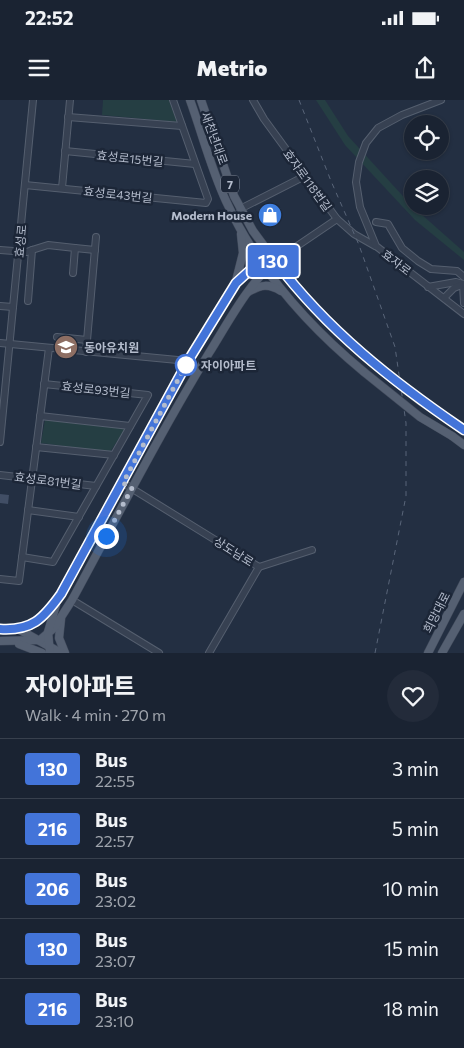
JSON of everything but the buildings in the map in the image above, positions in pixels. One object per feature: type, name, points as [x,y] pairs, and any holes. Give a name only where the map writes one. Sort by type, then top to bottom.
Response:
[{"type":"main road","name":"새천년대로","points":[[190,100],[225,199],[240,229],[265,269],[285,294],[330,342],[420,417],[464,445]]},
{"type":"main road","name":"새천년대로","points":[[201,100],[234,196],[240,209],[275,261],[326,321],[368,359],[420,401],[461,428]]},
{"type":"main road","points":[[236,283],[244,240],[240,229]]},
{"type":"main road","points":[[265,248],[279,252],[294,248],[290,268],[293,282]]},
{"type":"main road","points":[[20,630],[47,613],[61,594],[188,361],[236,283],[260,261],[275,261]]},
{"type":"main road","points":[[12,642],[40,640],[61,617],[196,374],[246,293],[265,269],[275,261]]},
{"type":"main road","points":[[246,293],[261,286],[269,285],[285,294]]},
{"type":"main road","name":"희망대로","points":[[428,653],[464,582]]},
{"type":"main road","points":[[49,649],[48,632],[61,594]]},
{"type":"main road","name":"희망대로","points":[[442,653],[464,614]]},
{"type":"main road","points":[[61,617],[59,638],[65,653]]},
{"type":"main road","points":[[0,629],[20,630],[40,640],[49,649],[61,653]]},
{"type":"main road","points":[[0,640],[12,642],[42,653]]},
{"type":"street","name":"효성로","points":[[0,442],[3,382],[10,344],[33,100]]},
{"type":"street","points":[[62,188],[70,100]]},
{"type":"street","points":[[172,100],[196,164]]},
{"type":"street","name":"효자로118번길","points":[[253,100],[337,219],[354,234],[376,246]]},
{"type":"street","name":"효자로","points":[[442,100],[389,121],[378,128],[366,143],[359,162],[356,182],[360,207],[376,246],[464,314]]},
{"type":"street","points":[[68,117],[182,126]]},
{"type":"street","name":"효성로15번길","points":[[65,151],[196,164]]},
{"type":"street","name":"효성로43번길","points":[[25,185],[206,203],[208,199],[196,164]]},
{"type":"street","points":[[240,209],[305,176]]},
{"type":"street","points":[[275,261],[337,219]]},
{"type":"street","points":[[376,222],[388,224],[402,248],[418,261],[432,269],[457,271],[464,277]]},
{"type":"street","points":[[86,352],[96,238]]},
{"type":"street","points":[[0,250],[19,252],[48,245],[95,250]]},
{"type":"street","points":[[73,273],[75,248]]},
{"type":"street","points":[[28,301],[32,250]]},
{"type":"street","points":[[428,287],[456,282],[464,284]]},
{"type":"street","points":[[444,298],[454,288],[464,284]]},
{"type":"street","points":[[464,284],[464,303]]},
{"type":"street","points":[[0,306],[13,307]]},
{"type":"street","points":[[57,337],[87,340]]},
{"type":"street","points":[[0,343],[188,361]]},
{"type":"street","name":"효성로93번길","points":[[0,579],[19,580],[49,348]]},
{"type":"street","name":"효성로93번길","points":[[44,384],[148,395],[130,426]]},
{"type":"street","points":[[22,557],[53,562],[130,426],[40,416]]},
{"type":"street","points":[[36,447],[114,455]]},
{"type":"street","name":"효성로81번길","points":[[0,475],[32,477],[96,486]]},
{"type":"street","name":"상도남로","points":[[123,483],[259,567],[210,653]]},
{"type":"street","points":[[28,510],[79,517]]},
{"type":"street","points":[[259,567],[312,550]]},
{"type":"street","points":[[72,600],[159,653]]},
{"type":"green space","points":[[103,100],[169,100],[177,122],[102,115]]},
{"type":"green space","points":[[316,100],[325,100],[348,136],[404,197],[404,208],[345,145]]},
{"type":"green space","points":[[410,215],[422,215],[464,252],[464,260]]},
{"type":"green space","points":[[45,420],[125,429],[110,452],[41,443]]},
{"type":"railway","points":[[299,100],[359,245],[395,347],[406,423],[406,496],[375,653]]},
{"type":"bus line","name":"130","points":[[0,629],[20,630],[39,620],[47,613],[61,594],[188,361],[236,283],[260,261],[275,261],[326,321],[359,353],[420,401],[464,430]]},
{"type":"place","name":"Modern House","points":[[270,215]]},
{"type":"place","name":"동아유치원","points":[[66,347]]},
{"type":"place","name":"자이아파트","points":[[186,365]]},
{"type":"route","points":[[106,536],[132,488],[123,483],[188,361],[186,365]]}]
